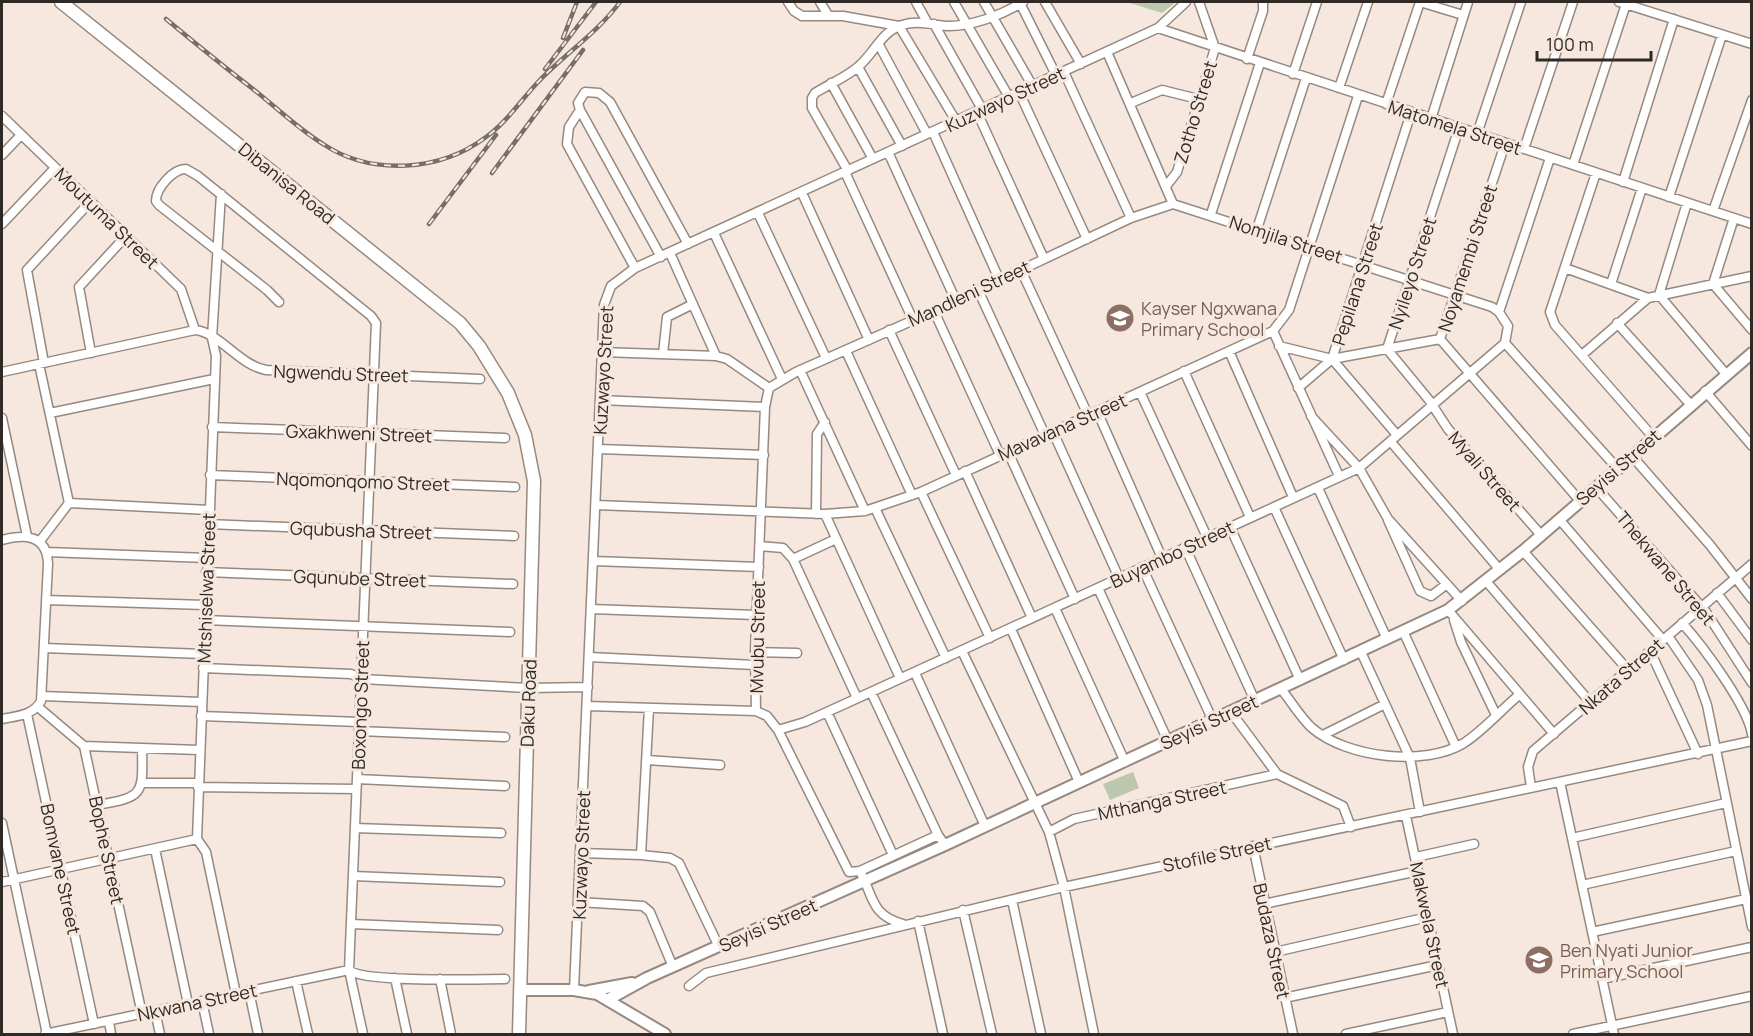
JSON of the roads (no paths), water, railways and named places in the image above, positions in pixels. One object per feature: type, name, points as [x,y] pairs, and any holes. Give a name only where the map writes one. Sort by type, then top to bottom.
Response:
[{"type":"main road","name":"Dibanisa Road","points":[[61,2],[443,308],[469,333],[500,378]]},
{"type":"main road","name":"Daku Road","points":[[500,378],[525,435],[534,481],[519,1035]]},
{"type":"street","points":[[788,2],[794,11],[802,16],[828,15],[899,26],[930,23],[947,26],[967,23],[993,17],[1021,2],[1060,73],[1131,218]]},
{"type":"street","points":[[820,2],[828,15]]},
{"type":"street","points":[[916,2],[979,110],[1044,259]]},
{"type":"street","points":[[954,2],[1009,97]]},
{"type":"street","points":[[984,2],[1032,85]]},
{"type":"street","points":[[1045,2],[1081,64]]},
{"type":"street","name":"Kuzwayo Street","points":[[580,991],[579,902],[602,352],[607,294],[616,280],[634,268],[1158,28],[1186,2]]},
{"type":"street","name":"Zotho Street","points":[[1167,185],[1177,172],[1215,48],[1199,2]]},
{"type":"street","points":[[1246,59],[1263,11],[1263,2]]},
{"type":"street","points":[[1293,74],[1317,2]]},
{"type":"street","points":[[1339,88],[1368,2]]},
{"type":"street","points":[[1386,104],[1420,2],[1463,15]]},
{"type":"street","points":[[1431,119],[1468,2]]},
{"type":"street","points":[[1477,135],[1521,2]]},
{"type":"street","points":[[1524,149],[1573,2]]},
{"type":"street","points":[[1573,165],[1623,3],[1752,44]]},
{"type":"street","points":[[1623,182],[1674,19]]},
{"type":"street","points":[[899,26],[883,36],[879,45],[858,67],[815,93],[811,105],[846,171],[913,320]]},
{"type":"street","points":[[899,26],[956,121]]},
{"type":"street","name":"Matomela Street","points":[[1158,28],[1358,96],[1752,224]]},
{"type":"street","points":[[1669,197],[1722,35]]},
{"type":"street","points":[[879,45],[930,133],[999,279]]},
{"type":"street","points":[[1107,52],[1167,185],[1173,204]]},
{"type":"street","points":[[1211,214],[1260,63]]},
{"type":"street","points":[[858,67],[902,146]]},
{"type":"street","points":[[1257,229],[1306,78]]},
{"type":"street","points":[[831,83],[873,159]]},
{"type":"street","points":[[1131,103],[1161,90],[1198,99]]},
{"type":"street","points":[[661,257],[580,110],[578,103],[585,92],[599,93],[607,99],[688,244]]},
{"type":"street","points":[[1019,92],[1088,239]]},
{"type":"street","points":[[1339,476],[1273,331],[1289,310],[1358,96]]},
{"type":"street","points":[[1713,211],[1752,100]]},
{"type":"street","points":[[580,110],[569,127],[567,144],[634,268]]},
{"type":"street","name":"Pepilana Street","points":[[1397,435],[1332,359],[1411,113]]},
{"type":"street","name":"Moutuma Street","points":[[2,116],[54,169],[181,289],[195,330]]},
{"type":"street","name":"Nyileyo Street","points":[[1432,405],[1387,349],[1459,128]]},
{"type":"street","points":[[2,155],[21,135]]},
{"type":"street","name":"Noyamembi Street","points":[[1505,144],[1440,339],[1580,501]]},
{"type":"street","points":[[888,152],[956,301]]},
{"type":"street","points":[[1550,158],[1499,312],[1508,326],[1505,343],[1617,468]]},
{"type":"street","points":[[2,224],[54,169]]},
{"type":"street","points":[[221,194],[191,171],[182,169],[174,173],[156,197],[159,206],[279,302]]},
{"type":"street","points":[[1596,173],[1550,312],[1555,325],[1653,437]]},
{"type":"street","points":[[1611,284],[1642,188]]},
{"type":"street","points":[[802,193],[869,340]]},
{"type":"street","name":"Mtshiselwa Street","points":[[197,839],[215,349],[212,338],[221,194]]},
{"type":"street","name":"Boxongo Street","points":[[221,194],[375,320],[349,970],[363,1035]]},
{"type":"street","points":[[69,503],[50,413],[27,270],[90,202]]},
{"type":"street","points":[[1659,295],[1688,203]]},
{"type":"street","name":"Nomjila Street","points":[[1173,204],[1311,246],[1455,294],[1499,312]]},
{"type":"street","name":"Mandleni Street","points":[[769,388],[800,370],[956,301],[1131,218],[1173,204]]},
{"type":"street","points":[[758,213],[826,358]]},
{"type":"street","points":[[1713,284],[1734,218]]},
{"type":"street","points":[[714,233],[782,379]]},
{"type":"street","points":[[91,354],[80,284],[126,236]]},
{"type":"street","points":[[670,253],[716,356]]},
{"type":"street","points":[[1565,268],[1648,298]]},
{"type":"street","points":[[1022,270],[1088,415]]},
{"type":"street","points":[[1582,355],[1648,298],[1752,276]]},
{"type":"street","points":[[1713,284],[1752,330]]},
{"type":"street","points":[[978,290],[1119,578]]},
{"type":"street","points":[[1659,295],[1726,374]]},
{"type":"street","points":[[663,354],[667,318],[693,304]]},
{"type":"street","points":[[934,311],[1075,599]]},
{"type":"street","points":[[1617,323],[1690,404]]},
{"type":"street","points":[[2,372],[195,330]]},
{"type":"street","name":"Ngwendu Street","points":[[195,330],[212,338],[237,357],[260,369],[480,379]]},
{"type":"street","points":[[889,330],[1032,618]]},
{"type":"street","name":"Mavavana Street","points":[[596,504],[820,514],[865,511],[916,493],[1273,331]]},
{"type":"street","points":[[1279,346],[1332,359],[1440,339]]},
{"type":"street","name":"Buyambo Street","points":[[778,730],[828,711],[1011,629],[1359,468],[1472,374],[1505,343]]},
{"type":"street","points":[[846,351],[990,638]]},
{"type":"street","points":[[1228,351],[1293,497]]},
{"type":"street","points":[[602,352],[716,356],[727,359],[769,388]]},
{"type":"street","name":"Seyisi Street","points":[[609,999],[647,978],[718,947],[863,876],[945,845],[1403,631],[1451,614],[1462,601],[1523,551],[1705,391],[1750,358]]},
{"type":"street","points":[[1298,388],[1332,359]]},
{"type":"street","points":[[800,370],[865,511]]},
{"type":"street","points":[[1184,371],[1250,517]]},
{"type":"street","points":[[50,413],[214,380]]},
{"type":"street","name":"Mvubu Street","points":[[769,388],[765,407],[756,615],[756,711],[767,716],[778,730],[849,872],[863,876]]},
{"type":"street","points":[[1705,391],[1752,446]]},
{"type":"street","points":[[1140,392],[1207,537]]},
{"type":"street","points":[[600,400],[765,407]]},
{"type":"street","name":"Myali Street","points":[[1432,405],[1448,429],[1541,535]]},
{"type":"street","points":[[1097,411],[1162,558]]},
{"type":"street","points":[[1311,416],[1359,468],[1388,519],[1420,591],[1431,596],[1447,584]]},
{"type":"street","points":[[2,418],[27,536]]},
{"type":"street","points":[[825,422],[817,434],[820,514],[836,539],[900,678]]},
{"type":"street","name":"Gxakhweni Street","points":[[212,427],[505,438]]},
{"type":"street","points":[[1390,442],[1500,570]]},
{"type":"street","points":[[598,448],[764,455]]},
{"type":"street","points":[[1632,456],[1736,577],[1752,599]]},
{"type":"street","name":"Nqomonqomo Street","points":[[210,475],[515,487]]},
{"type":"street","name":"Thekwane Street","points":[[1596,487],[1714,623],[1752,683]]},
{"type":"street","points":[[1318,488],[1387,639]]},
{"type":"street","points":[[69,503],[209,510]]},
{"type":"street","points":[[39,541],[69,503]]},
{"type":"street","points":[[1274,507],[1344,660]]},
{"type":"street","points":[[875,508],[946,658]]},
{"type":"street","points":[[1388,519],[1462,601]]},
{"type":"street","points":[[1559,519],[1665,638],[1703,690],[1752,927]]},
{"type":"street","name":"Gqubusha Street","points":[[208,524],[514,536]]},
{"type":"street","points":[[1230,527],[1300,680]]},
{"type":"street","points":[[2,540],[27,536],[39,541],[46,552],[42,696],[38,707],[27,714],[2,719]]},
{"type":"street","points":[[794,559],[836,539]]},
{"type":"street","points":[[760,546],[783,548],[794,559],[856,698]]},
{"type":"street","points":[[1185,548],[1255,701]]},
{"type":"street","points":[[1523,551],[1628,670]]},
{"type":"street","points":[[46,552],[207,558]]},
{"type":"street","points":[[594,561],[759,567]]},
{"type":"street","name":"Nkata Street","points":[[1531,787],[1528,767],[1530,757],[1700,606],[1752,564]]},
{"type":"street","points":[[1142,567],[1213,721]]},
{"type":"street","name":"Gqunube Street","points":[[206,572],[513,584]]},
{"type":"street","points":[[1486,581],[1590,702]]},
{"type":"street","points":[[1098,588],[1168,741]]},
{"type":"street","points":[[1717,593],[1752,640]]},
{"type":"street","points":[[46,600],[205,605]]},
{"type":"street","points":[[1055,608],[1125,762]]},
{"type":"street","points":[[591,609],[756,615]]},
{"type":"street","points":[[1451,614],[1554,734]]},
{"type":"street","points":[[1451,614],[1461,642],[1496,715]]},
{"type":"street","points":[[204,620],[510,632]]},
{"type":"street","points":[[1682,622],[1726,683],[1746,718],[1752,734]]},
{"type":"street","points":[[1011,629],[1079,782]]},
{"type":"street","points":[[1403,631],[1456,747]]},
{"type":"street","points":[[44,648],[203,654]]},
{"type":"street","points":[[962,651],[1033,803],[1049,832],[1064,887],[1094,1035]]},
{"type":"street","points":[[1650,651],[1698,754]]},
{"type":"street","points":[[755,652],[797,653]]},
{"type":"street","points":[[1361,652],[1383,705],[1410,758],[1420,812]]},
{"type":"street","points":[[589,657],[755,665]]},
{"type":"street","points":[[202,668],[351,674],[362,679],[528,688],[588,687]]},
{"type":"street","points":[[915,672],[985,825]]},
{"type":"street","points":[[1281,688],[1311,727],[1323,735],[1357,752],[1410,758],[1456,747],[1519,695]]},
{"type":"street","points":[[871,692],[938,835],[945,845]]},
{"type":"street","points":[[42,696],[201,702]]},
{"type":"street","points":[[1323,735],[1383,705]]},
{"type":"street","points":[[587,706],[756,711]]},
{"type":"street","points":[[38,707],[84,746],[199,750]]},
{"type":"street","points":[[641,855],[649,708]]},
{"type":"street","points":[[828,711],[893,855]]},
{"type":"street","points":[[1231,712],[1277,774],[1343,806],[1351,827]]},
{"type":"street","name":"Bomvane Street","points":[[27,714],[94,1024]]},
{"type":"street","points":[[201,716],[359,722]]},
{"type":"street","points":[[359,731],[505,737]]},
{"type":"street","name":"Stofile Street","points":[[689,986],[706,973],[963,910],[1253,846],[1406,816],[1531,787],[1752,741]]},
{"type":"street","name":"Bophe Street","points":[[84,746],[142,1014]]},
{"type":"street","points":[[97,805],[131,798],[142,783],[142,748]]},
{"type":"street","points":[[647,760],[720,765]]},
{"type":"street","name":"Mthanga Street","points":[[1049,832],[1074,819],[1277,774]]},
{"type":"street","points":[[1560,782],[1613,1030]]},
{"type":"street","points":[[142,783],[506,786]]},
{"type":"street","points":[[1572,838],[1726,803]]},
{"type":"street","name":"Makwela Street","points":[[1406,816],[1453,1035]]},
{"type":"street","points":[[2,823],[46,1034]]},
{"type":"street","points":[[355,828],[501,833]]},
{"type":"street","points":[[903,924],[888,920],[880,914],[863,876],[893,855],[938,835]]},
{"type":"street","points":[[2,882],[197,839],[206,852],[236,994]]},
{"type":"street","points":[[1416,857],[1474,844]]},
{"type":"street","name":"Budaza Street","points":[[1253,846],[1293,1035]]},
{"type":"street","points":[[155,849],[188,1004]]},
{"type":"street","points":[[1582,885],[1736,851]]},
{"type":"street","points":[[581,853],[641,855],[670,858],[679,863],[718,947]]},
{"type":"street","points":[[1264,904],[1418,871]]},
{"type":"street","points":[[353,876],[500,882]]},
{"type":"street","points":[[1592,932],[1746,899]]},
{"type":"street","points":[[1012,900],[1041,1035]]},
{"type":"street","points":[[579,902],[644,906],[650,912],[673,967]]},
{"type":"street","points":[[963,910],[992,1035]]},
{"type":"street","points":[[1275,952],[1428,917]]},
{"type":"street","points":[[918,921],[943,1035]]},
{"type":"street","points":[[351,924],[498,930]]},
{"type":"street","points":[[1602,979],[1752,947]]},
{"type":"street","points":[[1284,998],[1438,965]]},
{"type":"street","points":[[349,970],[359,975],[395,978],[505,979]]},
{"type":"street","name":"Nkwana Street","points":[[46,1034],[61,1033],[349,970]]},
{"type":"street","points":[[395,978],[407,1035]]},
{"type":"street","points":[[521,990],[580,991],[647,978]]},
{"type":"street","points":[[440,979],[451,1035]]},
{"type":"street","points":[[296,981],[308,1035]]},
{"type":"street","points":[[634,986],[627,1000],[634,1016]]},
{"type":"street","points":[[580,991],[609,999],[665,1035]]},
{"type":"street","points":[[249,992],[258,1035]]},
{"type":"street","points":[[1573,1035],[1613,1030],[1752,996]]},
{"type":"street","points":[[202,1001],[209,1035]]},
{"type":"street","points":[[155,1011],[159,1035]]},
{"type":"street","points":[[1346,1035],[1448,1012]]},
{"type":"street","points":[[109,1021],[111,1035]]},
{"type":"railway","points":[[563,38],[577,2]]},
{"type":"railway","points":[[545,69],[596,2]]},
{"type":"railway","points":[[166,19],[323,144],[362,161],[405,166],[448,157],[468,149],[494,131],[532,88],[591,33],[620,2]]},
{"type":"railway","points":[[492,173],[583,50]]},
{"type":"railway","points":[[429,224],[496,135]]},
{"type":"place","name":"Kayser Ngxwana Primary School","points":[[1120,318]]},
{"type":"place","name":"Ben Nyati Junior Primary School","points":[[1539,960]]}]
